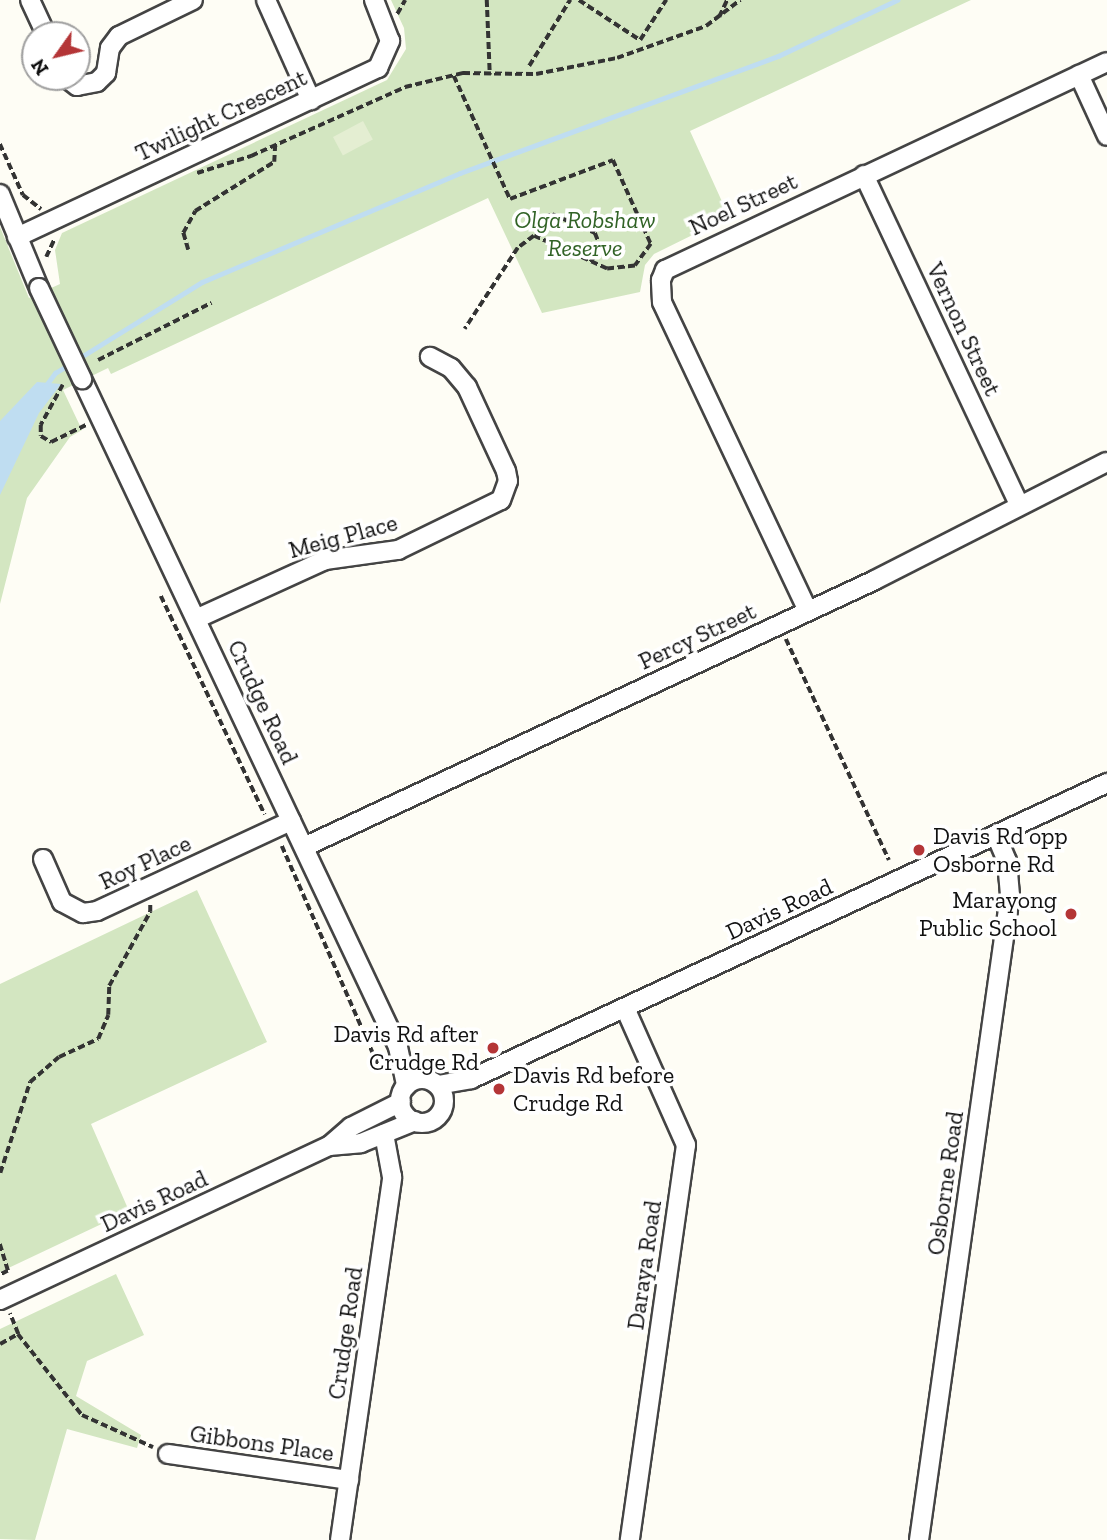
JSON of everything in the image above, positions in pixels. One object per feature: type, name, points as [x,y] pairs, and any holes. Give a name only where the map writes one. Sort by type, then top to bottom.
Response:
[{"type":"street","points":[[30,0],[40,21]]},
{"type":"street","points":[[91,83],[97,82],[106,73],[110,48],[119,36],[193,0]]},
{"type":"street","points":[[266,0],[311,100]]},
{"type":"street","name":"Twilight Crescent","points":[[18,237],[369,74],[385,60],[390,41],[374,0]]},
{"type":"street","name":"Noel Street","points":[[808,611],[662,302],[661,280],[675,262],[1107,62]]},
{"type":"street","points":[[1079,75],[1107,135]]},
{"type":"street","name":"Vernon Street","points":[[864,175],[1019,504]]},
{"type":"street","name":"Crudge Road","points":[[0,194],[38,288],[198,618],[398,1047],[431,1082]]},
{"type":"street","name":"Meig Place","points":[[198,618],[325,561],[398,550],[509,503],[506,471],[467,387],[451,368],[430,357]]},
{"type":"street","name":"Percy Street","points":[[303,847],[808,611],[1107,462]]},
{"type":"street","name":"Davis Road","points":[[443,1106],[471,1079],[1107,783]]},
{"type":"street","name":"Roy Place","points":[[43,859],[52,887],[72,909],[97,911],[291,821]]},
{"type":"street","name":"Osborne Road","points":[[919,1540],[1010,895],[1007,861],[996,835]]},
{"type":"street","name":"Daraya Road","points":[[625,1008],[686,1145],[630,1540]]},
{"type":"street","name":"Crudge Road","points":[[398,1047],[403,1094]]},
{"type":"street","name":"Davis Road","points":[[431,1082],[471,1079]]},
{"type":"street","points":[[431,1082],[443,1106],[436,1118],[415,1121],[404,1112],[403,1094],[431,1082]]},
{"type":"street","name":"Davis Road","points":[[329,1146],[351,1127],[403,1094]]},
{"type":"street","name":"Davis Road","points":[[0,1300],[329,1146],[384,1134],[415,1121]]},
{"type":"street","name":"Crudge Road","points":[[340,1540],[392,1177],[384,1134]]},
{"type":"street","name":"Gibbons Place","points":[[168,1454],[349,1480]]},
{"type":"path","points":[[396,15],[405,0]]},
{"type":"path","points":[[487,0],[490,75]]},
{"type":"path","points":[[529,66],[570,0]]},
{"type":"path","points":[[579,0],[640,40],[666,0]]},
{"type":"path","points":[[719,18],[727,0]]},
{"type":"path","points":[[186,178],[275,145],[405,87],[454,76],[536,74],[617,58],[691,33],[719,18],[740,0]]},
{"type":"path","points":[[454,76],[510,199],[613,160],[651,244],[642,261],[626,269],[590,263],[542,236],[534,236],[518,248],[465,329]]},
{"type":"path","points":[[0,144],[23,195],[40,206]]},
{"type":"path","points":[[188,250],[183,233],[195,211],[274,162],[275,145]]},
{"type":"path","points":[[542,236],[544,218],[552,214],[595,233],[601,248],[590,263]]},
{"type":"path","points":[[47,265],[46,249],[56,239]]},
{"type":"path","points":[[98,360],[211,303]]},
{"type":"path","points":[[63,384],[41,425],[41,436],[51,442],[86,425]]},
{"type":"path","points":[[161,596],[265,815]]},
{"type":"path","points":[[786,639],[889,860]]},
{"type":"path","points":[[282,846],[381,1071]]},
{"type":"path","points":[[0,1173],[30,1082],[59,1057],[98,1039],[108,1014],[109,986],[150,912],[144,889]]},
{"type":"path","points":[[0,1244],[8,1271],[0,1275]]},
{"type":"path","points":[[13,1319],[18,1334],[82,1415],[168,1454]]},
{"type":"path","points":[[0,1344],[18,1334]]},
{"type":"green space","name":"Olga Robshaw Reserve","points":[[391,0],[971,0],[690,131],[729,217],[654,254],[645,265],[640,292],[542,313],[488,198],[111,374],[108,368],[63,390],[82,430],[70,437],[27,498],[0,604],[0,227],[29,298],[60,284],[55,250],[62,233],[387,80],[406,49],[404,28]]},
{"type":"green space","points":[[363,121],[373,140],[343,156],[333,137]]},
{"type":"green space","points":[[197,890],[267,1042],[91,1124],[129,1211],[0,1272],[0,984]]},
{"type":"green space","points":[[116,1274],[144,1335],[87,1361],[76,1396],[141,1435],[137,1448],[67,1429],[35,1540],[0,1539],[0,1329]]},
{"type":"water","points":[[37,382],[61,384],[39,413],[0,495],[0,421]]},
{"type":"waterway","points":[[44,388],[55,373],[202,282],[460,173],[778,56],[897,0]]},
{"type":"place","name":"Davis Rd opp Osborne Rd","points":[[919,850]]},
{"type":"place","name":"Marayong Public School","points":[[1071,914]]},
{"type":"place","name":"Davis Rd after Crudge Rd","points":[[493,1048]]},
{"type":"place","name":"Davis Rd before Crudge Rd","points":[[499,1089]]}]
